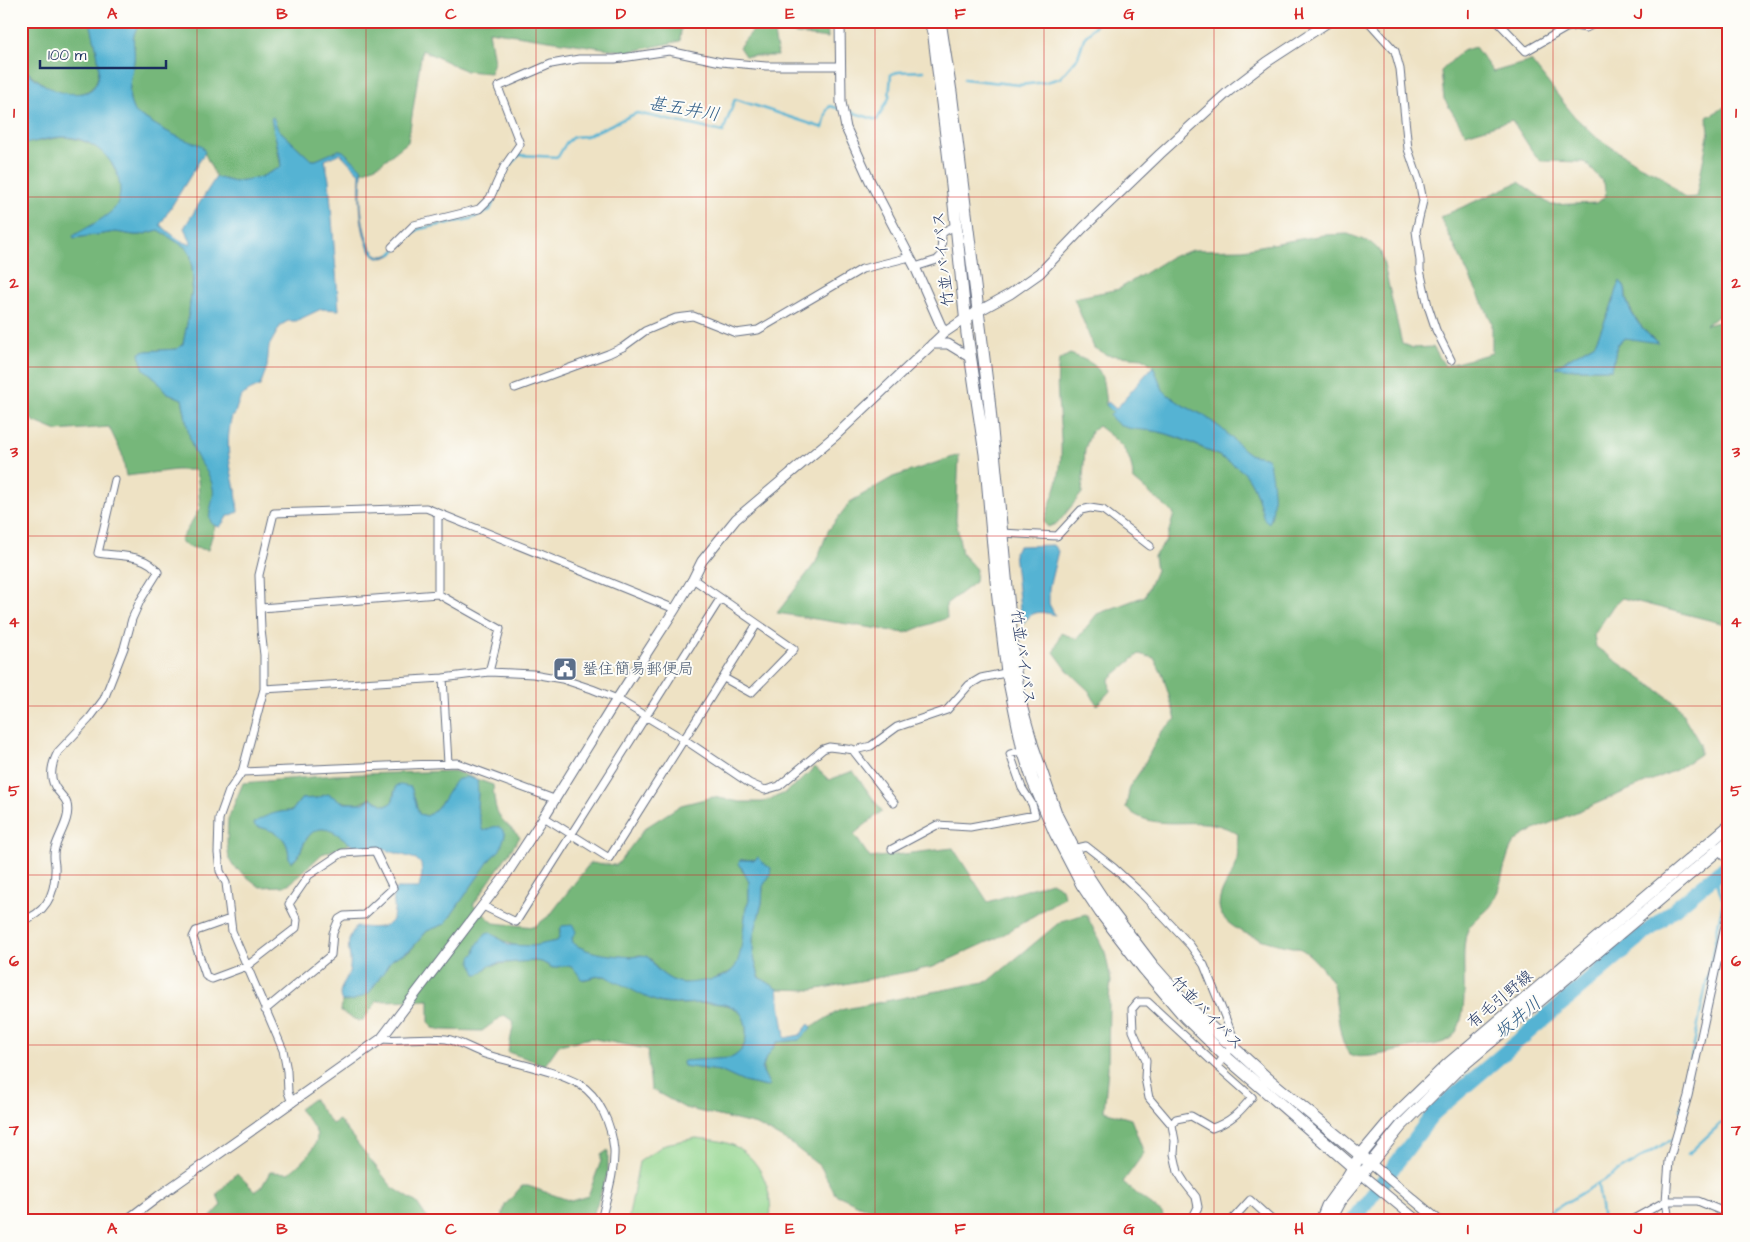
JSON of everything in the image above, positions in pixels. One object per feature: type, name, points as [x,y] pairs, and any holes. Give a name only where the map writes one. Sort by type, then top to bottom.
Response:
[{"type":"main road","name":"竹並バイパス","points":[[930,21],[934,37],[966,318],[985,454],[996,581],[1024,750],[1046,811],[1082,885],[1100,912],[1144,969],[1185,1017],[1370,1163]]},
{"type":"main road","name":"竹並バイパス","points":[[940,21],[951,92],[995,458],[1011,671],[1033,747],[1054,808],[1089,878],[1108,908],[1153,966],[1229,1052],[1357,1170]]},
{"type":"main road","name":"有毛引野線","points":[[1320,1221],[1327,1206],[1357,1170],[1370,1163],[1401,1126],[1456,1072],[1719,849],[1729,826]]},
{"type":"main road","name":"有毛引野線","points":[[1329,1221],[1357,1170],[1360,1156],[1392,1118],[1448,1064],[1729,841]]},
{"type":"street","points":[[840,21],[841,102],[846,128],[870,181],[915,267],[944,333]]},
{"type":"street","points":[[126,1221],[381,1039],[483,906],[544,817],[616,699],[675,609],[702,561],[736,519],[836,435],[944,333],[966,318],[1010,294],[1040,273],[1160,154],[1229,91],[1267,62],[1330,21]]},
{"type":"street","points":[[1368,21],[1395,51],[1400,69],[1408,149],[1419,181],[1423,201],[1416,230],[1420,270],[1428,306],[1436,330],[1451,360]]},
{"type":"street","points":[[1497,21],[1526,51],[1566,28],[1575,26],[1586,28],[1600,21]]},
{"type":"street","points":[[392,247],[414,225],[479,209],[490,198],[504,167],[520,144],[498,87],[551,64],[580,59],[615,59],[669,51],[721,62],[766,66],[840,66]]},
{"type":"street","points":[[915,267],[937,260],[941,256],[942,234],[955,226]]},
{"type":"street","points":[[515,388],[608,354],[623,347],[645,331],[676,318],[693,316],[736,333],[758,330],[862,269],[910,257]]},
{"type":"street","points":[[932,344],[948,344],[971,358]]},
{"type":"street","points":[[21,920],[30,918],[40,912],[50,900],[56,870],[53,859],[54,853],[68,814],[67,802],[56,789],[52,778],[51,770],[54,758],[104,699],[124,648],[132,619],[158,572],[148,561],[139,558],[98,553],[115,480]]},
{"type":"street","points":[[292,1103],[288,1092],[283,1050],[236,944],[230,920],[226,883],[220,871],[218,853],[219,819],[229,791],[242,772],[264,689],[259,575],[274,514],[426,508],[675,609]]},
{"type":"street","points":[[1002,533],[1057,536],[1081,510],[1090,508],[1102,510],[1150,546]]},
{"type":"street","points":[[438,513],[438,594]]},
{"type":"street","points":[[693,579],[794,649],[751,693],[724,678]]},
{"type":"street","points":[[261,608],[438,594],[500,630],[489,672]]},
{"type":"street","points":[[483,906],[516,922],[720,599]]},
{"type":"street","points":[[544,817],[609,858],[757,624]]},
{"type":"street","points":[[264,689],[443,678],[489,672],[533,674],[562,679],[616,699],[684,740],[749,783],[764,790],[779,786],[823,749],[829,747],[852,749],[871,746],[897,727],[947,710],[969,685],[981,678],[1011,671]]},
{"type":"street","points":[[443,678],[448,763]]},
{"type":"street","points":[[852,749],[894,803]]},
{"type":"street","points":[[892,849],[937,825],[970,827],[1035,815],[1032,804],[1022,788],[1010,754],[1024,750]]},
{"type":"street","points":[[242,772],[457,763],[554,799]]},
{"type":"street","points":[[1073,849],[1086,846],[1114,868],[1163,915],[1190,945],[1204,965],[1234,1039],[1229,1052],[1217,1066]]},
{"type":"street","points":[[1719,849],[1729,862]]},
{"type":"street","points":[[230,920],[196,932],[193,937],[206,976],[212,979],[247,966],[296,928],[297,920],[289,904],[309,875],[342,853],[375,851],[393,888],[364,915],[344,916],[339,920],[333,932],[331,955],[265,1010]]},
{"type":"street","points":[[1669,1221],[1666,1202],[1669,1160],[1688,1096],[1729,908]]},
{"type":"street","points":[[1172,1125],[1176,1119],[1190,1116],[1212,1128],[1225,1124],[1238,1114],[1252,1097],[1148,1002],[1138,1002],[1132,1009],[1133,1031],[1146,1060],[1145,1078],[1149,1098],[1172,1125],[1175,1141],[1174,1154],[1178,1172],[1196,1197],[1198,1207],[1191,1221]]},
{"type":"street","points":[[381,1039],[394,1041],[447,1039],[482,1054],[562,1077],[581,1085],[594,1098],[603,1112],[608,1123],[614,1148],[612,1168],[600,1221]]},
{"type":"street","points":[[1370,1163],[1439,1221]]},
{"type":"street","points":[[1357,1170],[1418,1221]]},
{"type":"street","points":[[1231,1221],[1250,1200],[1274,1221]]},
{"type":"street","points":[[1630,1221],[1666,1202],[1698,1201],[1729,1214]]},
{"type":"green space","points":[[21,21],[90,21],[99,64],[95,84],[89,90],[79,94],[58,93],[21,67]]},
{"type":"green space","points":[[141,21],[682,21],[680,41],[629,52],[489,31],[494,62],[490,73],[466,71],[422,50],[408,142],[380,164],[362,172],[361,168],[343,151],[339,150],[316,160],[311,160],[278,129],[272,117],[281,167],[261,177],[234,182],[216,177],[201,146],[166,131],[133,109],[129,90],[134,61],[133,41]]},
{"type":"green space","points":[[761,21],[827,21],[828,38],[782,32],[774,34],[778,56],[745,56],[739,47]]},
{"type":"green space","points":[[1475,47],[1493,72],[1531,61],[1574,116],[1596,137],[1637,164],[1659,174],[1685,198],[1696,197],[1709,131],[1707,117],[1729,105],[1729,258],[1719,264],[1729,275],[1729,307],[1706,325],[1729,319],[1729,625],[1622,598],[1613,606],[1594,635],[1596,647],[1676,703],[1700,744],[1700,754],[1676,770],[1536,829],[1516,841],[1509,853],[1494,900],[1467,932],[1464,944],[1463,1009],[1460,1023],[1454,1035],[1444,1042],[1436,1044],[1360,1057],[1348,1053],[1344,1045],[1332,982],[1317,962],[1298,948],[1251,936],[1229,923],[1222,915],[1219,901],[1222,891],[1235,868],[1238,834],[1213,824],[1157,822],[1136,815],[1126,808],[1130,786],[1141,770],[1161,732],[1176,719],[1163,676],[1154,658],[1139,654],[1109,679],[1110,691],[1097,705],[1089,691],[1068,671],[1054,652],[1061,633],[1077,639],[1097,614],[1145,596],[1156,570],[1154,556],[1166,541],[1174,514],[1133,479],[1127,454],[1118,442],[1098,426],[1091,432],[1085,449],[1082,493],[1058,523],[1048,527],[1044,523],[1060,468],[1061,441],[1057,387],[1059,360],[1070,354],[1095,366],[1102,377],[1106,405],[1125,427],[1151,430],[1193,444],[1219,456],[1241,470],[1247,476],[1255,491],[1264,519],[1271,520],[1272,484],[1267,459],[1251,455],[1203,415],[1184,406],[1168,395],[1163,390],[1153,366],[1143,358],[1107,355],[1094,348],[1074,298],[1119,289],[1171,257],[1193,250],[1243,249],[1323,235],[1348,234],[1371,243],[1381,252],[1402,344],[1413,348],[1433,347],[1445,366],[1492,353],[1492,322],[1440,217],[1519,182],[1551,205],[1597,203],[1606,196],[1604,183],[1585,162],[1543,161],[1536,157],[1512,120],[1466,134],[1444,99],[1441,71],[1462,51]],"holes":[[[1620,281],[1623,284],[1633,314],[1657,342],[1625,338],[1617,344],[1612,369],[1574,369],[1556,366],[1595,343],[1610,310]]]},
{"type":"green space","points":[[63,137],[91,144],[105,154],[115,168],[121,193],[119,201],[111,212],[74,238],[116,232],[141,235],[158,230],[185,247],[191,256],[193,280],[183,344],[177,349],[146,351],[144,369],[154,377],[166,392],[182,399],[192,446],[206,468],[213,485],[213,503],[210,510],[211,522],[215,526],[208,550],[189,547],[180,541],[200,508],[198,480],[195,470],[176,470],[126,476],[122,454],[109,427],[57,431],[33,421],[21,403],[21,144]]},
{"type":"green space","points":[[959,455],[956,520],[962,554],[976,569],[975,582],[946,604],[947,618],[905,633],[777,613],[816,562],[828,531],[850,502],[893,477]]},
{"type":"green space","points":[[815,767],[829,780],[853,771],[882,811],[854,834],[870,858],[953,848],[988,902],[1051,882],[1062,888],[1064,897],[1001,936],[933,967],[813,990],[778,989],[759,977],[753,953],[753,938],[762,903],[763,886],[770,875],[760,859],[740,860],[742,871],[749,882],[749,901],[746,908],[741,954],[737,965],[726,974],[709,980],[691,983],[676,982],[661,973],[651,959],[641,955],[632,957],[617,956],[586,950],[573,943],[572,938],[560,929],[560,937],[557,941],[532,946],[516,946],[494,934],[475,953],[485,970],[488,966],[493,965],[538,961],[553,968],[571,967],[584,980],[598,976],[609,977],[658,1002],[671,1004],[715,1004],[728,1006],[739,1011],[745,1022],[746,1038],[741,1050],[737,1054],[731,1058],[683,1061],[683,1066],[720,1071],[744,1082],[767,1087],[763,1068],[764,1063],[777,1042],[799,1040],[812,1027],[840,1010],[989,981],[1061,921],[1086,914],[1105,952],[1111,981],[1108,1069],[1104,1111],[1131,1119],[1144,1153],[1123,1182],[1162,1213],[1164,1221],[894,1221],[835,1194],[821,1167],[790,1143],[757,1125],[685,1108],[651,1089],[647,1049],[590,1038],[559,1045],[545,1065],[508,1052],[514,1022],[504,1015],[482,1031],[433,1028],[429,1022],[429,1000],[377,1001],[363,1020],[358,1021],[341,1012],[342,1001],[346,1002],[369,993],[389,962],[410,951],[427,931],[445,924],[491,858],[500,850],[493,827],[484,831],[482,829],[477,807],[478,793],[448,794],[434,811],[427,816],[419,814],[411,787],[394,792],[393,800],[389,805],[384,805],[371,798],[359,803],[342,801],[323,795],[317,798],[301,799],[292,811],[273,814],[258,827],[271,830],[281,837],[287,846],[289,859],[294,861],[306,840],[316,830],[322,829],[334,832],[350,844],[322,854],[292,882],[284,886],[260,887],[233,866],[229,859],[227,843],[228,819],[243,783],[334,775],[454,771],[493,785],[495,804],[499,815],[520,837],[473,905],[494,923],[534,927],[550,915],[590,863],[617,865],[645,828],[681,805],[713,797],[740,802],[763,802],[785,793]]},
{"type":"green space","points":[[313,1099],[332,1124],[339,1120],[392,1187],[417,1203],[429,1221],[207,1221],[221,1206],[217,1194],[237,1173],[255,1191],[261,1188],[270,1172],[289,1173],[308,1155],[316,1143],[317,1137],[316,1132],[299,1109]]},
{"type":"green space","points":[[696,1138],[727,1143],[748,1155],[756,1164],[767,1185],[771,1209],[770,1221],[628,1221],[639,1162],[665,1144]]},
{"type":"green space","points":[[608,1150],[608,1172],[591,1221],[501,1221],[505,1205],[522,1186],[528,1186],[571,1201],[588,1196],[601,1161],[601,1155]]},
{"type":"water","points":[[90,21],[141,21],[133,41],[134,61],[129,90],[133,109],[136,113],[166,131],[201,145],[205,152],[160,225],[174,236],[190,244],[191,242],[184,228],[216,177],[234,182],[261,177],[281,167],[271,118],[273,117],[278,129],[311,160],[316,160],[339,150],[343,151],[361,168],[362,212],[368,241],[372,249],[378,254],[384,256],[394,253],[382,258],[373,254],[367,244],[361,214],[360,174],[340,153],[325,160],[329,180],[339,310],[321,309],[296,321],[288,321],[281,325],[269,346],[267,367],[260,386],[244,394],[234,416],[232,416],[229,452],[238,512],[227,517],[220,527],[211,522],[210,512],[213,488],[191,442],[182,399],[166,392],[154,377],[144,369],[139,355],[141,352],[146,351],[177,349],[183,344],[193,280],[191,256],[185,247],[158,230],[141,235],[116,232],[74,238],[73,236],[100,220],[115,207],[119,200],[120,191],[116,170],[103,153],[94,146],[74,138],[58,137],[21,144],[21,67],[56,91],[73,94],[91,90],[97,81],[99,65]]},
{"type":"water","points":[[1620,281],[1625,289],[1627,302],[1632,314],[1648,335],[1658,343],[1625,338],[1617,344],[1612,369],[1555,367],[1595,343],[1610,310]]},
{"type":"water","points":[[1153,366],[1163,390],[1168,395],[1184,406],[1203,415],[1251,455],[1268,459],[1273,500],[1273,509],[1269,523],[1264,519],[1253,486],[1247,476],[1231,463],[1193,443],[1168,434],[1132,429],[1114,421],[1110,415],[1113,412],[1106,405],[1108,402],[1116,409]]},
{"type":"water","points":[[1053,545],[1058,551],[1049,588],[1049,604],[1055,615],[1045,613],[1033,614],[1023,624],[1014,552],[1019,546]]},
{"type":"water","points":[[467,777],[477,780],[477,807],[482,829],[484,831],[499,827],[505,835],[500,850],[491,858],[445,924],[427,931],[410,950],[394,958],[369,993],[352,1001],[342,1001],[340,994],[350,966],[349,940],[356,927],[381,927],[390,922],[394,911],[394,891],[397,888],[419,888],[422,874],[421,864],[416,859],[376,847],[356,849],[330,830],[323,829],[316,830],[310,835],[298,856],[291,862],[284,839],[275,832],[255,826],[254,823],[272,814],[292,811],[301,799],[317,798],[328,794],[345,803],[364,803],[371,798],[384,805],[389,805],[393,800],[396,786],[400,785],[411,787],[419,814],[427,816],[440,804],[456,780]]},
{"type":"water","points":[[758,857],[771,868],[770,875],[763,886],[762,903],[753,938],[753,953],[759,977],[778,989],[785,1038],[800,1035],[809,1024],[812,1027],[799,1040],[777,1042],[765,1060],[762,1070],[770,1086],[744,1082],[720,1071],[683,1066],[683,1061],[731,1058],[741,1050],[746,1038],[745,1022],[739,1011],[729,1005],[659,1002],[605,976],[581,979],[570,966],[553,968],[542,962],[535,961],[500,963],[488,966],[480,974],[476,974],[471,962],[471,957],[475,953],[477,945],[486,933],[490,932],[508,945],[532,946],[557,941],[562,926],[573,925],[576,932],[572,938],[573,943],[579,947],[609,955],[646,956],[660,972],[674,981],[689,983],[722,977],[728,974],[736,965],[742,942],[746,908],[749,901],[749,882],[739,863],[740,860],[755,860]]},
{"type":"waterway","name":"甚五井川","points":[[964,79],[1020,85],[1046,82],[1060,78],[1078,57],[1084,38],[1099,21]]},
{"type":"waterway","name":"甚五井川","points":[[845,110],[877,120],[889,98],[891,74],[924,71]]},
{"type":"waterway","name":"甚五井川","points":[[391,254],[419,229],[470,219],[490,210],[506,171],[519,155],[558,157],[566,143],[573,137],[586,136],[637,113],[723,132],[735,99],[823,128],[827,110],[830,106],[840,109]]},
{"type":"waterway","name":"坂井川","points":[[1353,1221],[1434,1113],[1627,948],[1729,864]]},
{"type":"waterway","points":[[1681,1109],[1723,901],[1715,876]]},
{"type":"waterway","points":[[1688,1154],[1729,1116]]},
{"type":"waterway","points":[[1535,1221],[1674,1138]]},
{"type":"waterway","points":[[1598,1185],[1603,1221]]},
{"type":"place","name":"蜑住簡易郵便局","points":[[565,669]]}]
